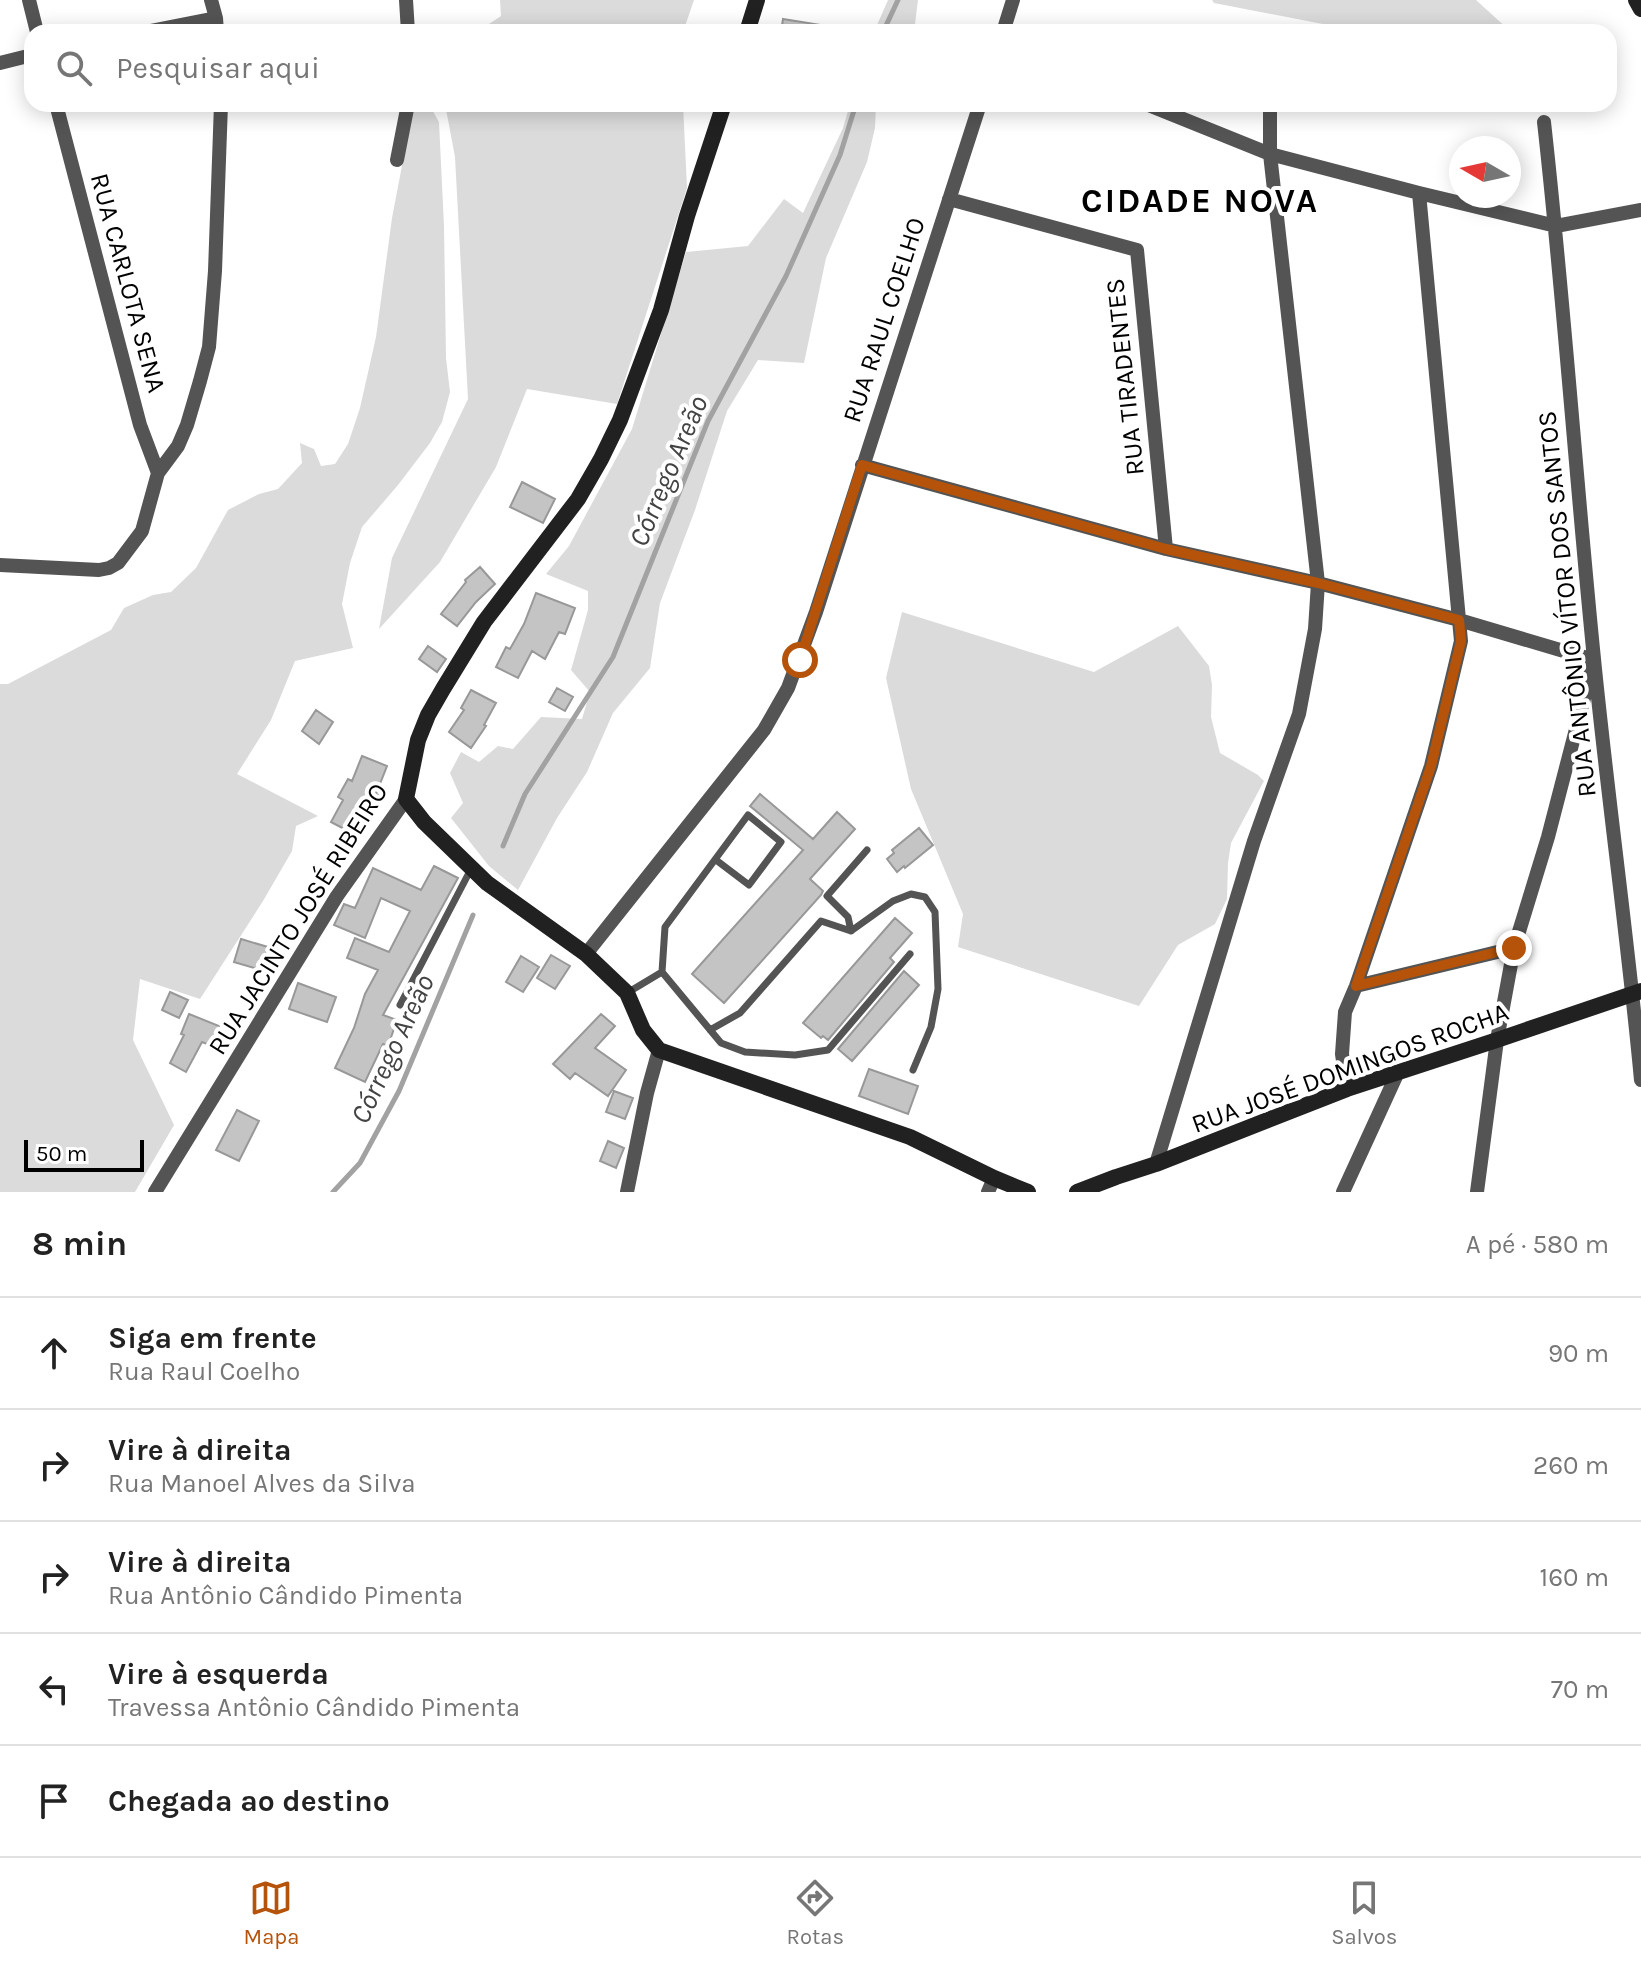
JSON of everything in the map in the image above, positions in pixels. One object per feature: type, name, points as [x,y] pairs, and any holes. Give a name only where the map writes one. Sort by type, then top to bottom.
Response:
[{"type":"street","points":[[29,0],[35,24]]},
{"type":"street","points":[[211,0],[216,24]]},
{"type":"street","points":[[406,0],[408,24]]},
{"type":"street","points":[[750,24],[757,0]]},
{"type":"street","points":[[1006,24],[1013,0]]},
{"type":"street","points":[[1636,0],[1641,9]]},
{"type":"street","points":[[0,63],[24,57]]},
{"type":"street","name":"RUA CARLOTA SENA","points":[[58,112],[140,425],[158,473]]},
{"type":"street","points":[[0,565],[109,568],[118,563],[142,531],[158,473],[178,446],[187,425],[209,347],[216,255],[221,112]]},
{"type":"street","points":[[397,160],[406,112]]},
{"type":"street","name":"RUA JACINTO JOSÉ RIBEIRO","points":[[155,1192],[337,896],[406,799],[418,740],[443,689],[484,622],[578,499],[601,459],[620,420],[661,310],[687,216],[721,112]]},
{"type":"street","name":"RUA RAUL COELHO","points":[[586,954],[764,730],[800,660],[977,112]]},
{"type":"street","points":[[1166,112],[1270,154],[1556,226],[1641,210]]},
{"type":"street","points":[[1156,1164],[1254,841],[1299,714],[1315,629],[1318,583],[1270,154],[1270,112]]},
{"type":"street","name":"RUA ANTÔNIO VÍTOR DOS SANTOS","points":[[1544,122],[1594,660],[1637,992],[1641,1080]]},
{"type":"street","points":[[1347,1089],[1342,1054],[1345,1012],[1431,766],[1461,641],[1419,193]]},
{"type":"street","name":"RUA TIRADENTES","points":[[949,199],[1137,250],[1166,549]]},
{"type":"street","points":[[862,465],[1166,549],[1318,583],[1459,620],[1594,660],[1548,837],[1514,948],[1497,1040],[1477,1192]]},
{"type":"street","points":[[406,799],[424,822],[487,883],[586,954],[627,993],[643,1030],[659,1050],[910,1137],[991,1185],[1028,1192]]},
{"type":"street","points":[[1356,986],[1514,948]]},
{"type":"street","name":"RUA JOSÉ DOMINGOS ROCHA","points":[[1077,1192],[1347,1089],[1637,992]]},
{"type":"street","points":[[627,1192],[659,1050]]},
{"type":"street","points":[[1343,1192],[1398,1072]]},
{"type":"lane","points":[[716,860],[749,885],[781,842],[748,815],[665,927],[662,972],[721,1043],[745,1052],[795,1055],[828,1050],[910,954]]},
{"type":"lane","points":[[851,931],[848,917],[827,896],[867,850]]},
{"type":"lane","points":[[400,1005],[471,868]]},
{"type":"lane","points":[[851,931],[893,901],[911,894],[925,897],[935,912],[938,989],[931,1027],[913,1070]]},
{"type":"lane","points":[[710,1030],[740,1013],[821,921],[851,931]]},
{"type":"lane","points":[[627,993],[662,972]]},
{"type":"shaded area","points":[[500,0],[694,0],[686,24],[489,24],[501,16]]},
{"type":"shaded area","points":[[888,0],[918,0],[915,24],[878,24]]},
{"type":"shaded area","points":[[1212,0],[1476,0],[1502,24],[1323,24],[1214,3]]},
{"type":"shaded area","points":[[412,112],[433,112],[439,122],[446,358],[450,392],[442,422],[398,485],[362,527],[350,563],[342,604],[353,648],[295,661],[271,720],[237,774],[318,816],[296,826],[292,851],[200,999],[140,979],[133,1040],[174,1125],[135,1192],[0,1192],[0,684],[8,684],[111,630],[124,608],[153,595],[171,592],[196,568],[228,510],[259,494],[278,489],[302,463],[300,443],[314,449],[321,466],[335,464],[348,444],[360,408],[376,337],[392,218]]},
{"type":"shaded area","points":[[447,112],[683,112],[687,188],[617,404],[527,389],[496,467],[440,562],[379,629],[392,558],[468,399],[455,157]]},
{"type":"shaded area","points":[[848,112],[876,112],[867,162],[826,258],[804,363],[758,360],[727,411],[695,510],[660,603],[650,668],[613,713],[587,772],[557,818],[518,890],[489,866],[451,818],[463,803],[450,773],[461,752],[479,762],[498,746],[513,749],[541,717],[582,719],[590,692],[571,670],[588,610],[588,591],[546,574],[569,546],[632,429],[686,252],[748,246],[784,199],[803,213]]},
{"type":"shaded area","points":[[902,612],[1094,672],[1178,626],[1209,666],[1211,717],[1220,753],[1264,781],[1231,843],[1227,899],[1215,924],[1178,945],[1139,1006],[958,947],[963,914],[911,789],[886,678]]},
{"type":"building","points":[[783,19],[815,24],[782,24]]},
{"type":"building","points":[[522,482],[555,499],[543,523],[510,507]]},
{"type":"building","points":[[480,567],[495,584],[457,626],[441,614],[465,580]]},
{"type":"building","points":[[536,593],[575,608],[565,634],[559,632],[545,659],[532,651],[518,678],[496,667],[506,647],[510,649],[524,624]]},
{"type":"building","points":[[428,646],[446,659],[437,672],[419,659]]},
{"type":"building","points":[[557,688],[573,697],[565,711],[549,702]]},
{"type":"building","points":[[471,690],[496,703],[486,726],[471,748],[449,732],[464,710],[461,708]]},
{"type":"building","points":[[316,710],[333,722],[319,744],[302,731]]},
{"type":"building","points":[[362,756],[387,766],[376,794],[381,796],[359,837],[331,822],[343,800],[338,797],[348,779],[352,781]]},
{"type":"building","points":[[760,794],[813,839],[837,812],[855,829],[810,879],[823,891],[821,895],[724,1003],[692,974],[803,850],[750,806]]},
{"type":"building","points":[[919,828],[933,845],[897,872],[887,859],[894,853],[892,850]]},
{"type":"building","points":[[434,866],[458,878],[383,1015],[397,1020],[388,1046],[383,1044],[365,1082],[335,1068],[378,970],[347,958],[355,938],[389,952],[410,911],[381,898],[365,938],[334,925],[344,904],[355,908],[373,868],[421,890]]},
{"type":"building","points":[[895,918],[912,933],[890,958],[894,962],[828,1040],[823,1036],[821,1038],[803,1023]]},
{"type":"building","points":[[241,939],[268,947],[261,970],[234,962]]},
{"type":"building","points":[[551,955],[570,966],[555,989],[537,978]]},
{"type":"building","points":[[521,956],[539,967],[523,992],[506,982]]},
{"type":"building","points":[[904,971],[919,985],[852,1061],[838,1049]]},
{"type":"building","points":[[298,983],[336,997],[327,1022],[289,1009]]},
{"type":"building","points":[[170,992],[188,1000],[179,1018],[162,1010]]},
{"type":"building","points":[[189,1014],[219,1026],[212,1046],[202,1042],[186,1072],[170,1063],[184,1035],[181,1034]]},
{"type":"building","points":[[601,1014],[615,1026],[595,1048],[626,1070],[608,1096],[575,1073],[570,1079],[553,1064]]},
{"type":"building","points":[[869,1069],[918,1086],[908,1114],[859,1096]]},
{"type":"building","points":[[614,1091],[633,1098],[625,1119],[606,1112]]},
{"type":"building","points":[[237,1110],[259,1121],[239,1161],[216,1150]]},
{"type":"building","points":[[608,1141],[624,1148],[616,1168],[600,1161]]},
{"type":"waterway","name":"Córrego Areão","points":[[887,24],[898,0]]},
{"type":"waterway","name":"Córrego Areão","points":[[503,846],[525,794],[613,657],[708,421],[786,276],[840,155],[853,112]]},
{"type":"waterway","name":"Córrego Areão","points":[[333,1192],[360,1163],[399,1091],[473,915]]},
{"type":"district","name":"CIDADE NOVA","points":[[1200,201]]},
{"type":"route","points":[[800,660],[862,465],[1166,549],[1318,583],[1459,620],[1461,641],[1431,766],[1356,986],[1514,948]]}]
